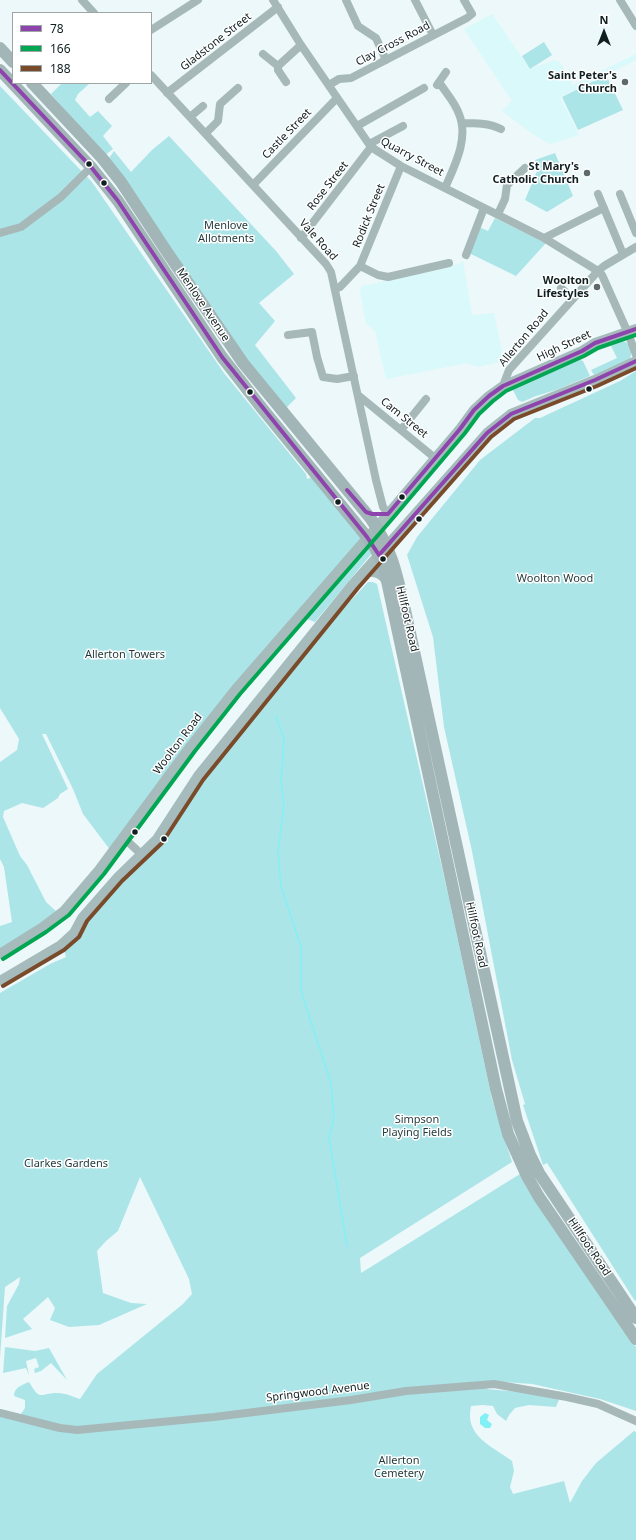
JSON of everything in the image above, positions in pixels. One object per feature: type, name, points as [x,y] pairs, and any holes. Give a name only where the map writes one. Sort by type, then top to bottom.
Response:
[{"type":"highway","points":[[0,48],[12,61]]},
{"type":"highway","name":"Menlove Avenue","points":[[0,70],[12,83]]},
{"type":"highway","name":"Menlove Avenue","points":[[13,84],[91,167],[118,201],[222,357],[367,537],[379,555]]},
{"type":"highway","name":"Menlove Avenue","points":[[33,84],[102,158],[120,182],[166,252],[243,363],[377,527]]},
{"type":"highway","points":[[91,167],[102,158]]},
{"type":"highway","name":"Hillfoot Road","points":[[377,527],[393,560],[515,1114],[539,1197],[636,1339]]},
{"type":"highway","name":"Hillfoot Road","points":[[379,555],[384,567],[496,1089],[508,1134],[530,1168],[636,1318]]},
{"type":"main road","name":"High Street","points":[[503,386],[595,344],[632,331]]},
{"type":"main road","points":[[0,981],[61,945],[74,933],[82,918],[118,877],[157,839],[198,776],[387,545],[419,511],[487,433],[511,414],[595,380],[636,361]]},
{"type":"main road","name":"Allerton Road","points":[[377,527],[460,429],[474,410],[489,396],[503,386]]},
{"type":"main road","points":[[366,512],[372,514],[388,514]]},
{"type":"main road","name":"Woolton Road","points":[[0,954],[64,911],[87,885],[235,690],[377,527]]},
{"type":"main road","points":[[364,573],[370,571],[377,572],[386,580]]},
{"type":"street","points":[[82,0],[93,12]]},
{"type":"street","points":[[152,29],[198,0]]},
{"type":"street","points":[[346,0],[358,26],[376,38],[386,60]]},
{"type":"street","points":[[415,0],[433,35]]},
{"type":"street","name":"Clay Cross Road","points":[[329,85],[339,79],[351,78],[467,18],[472,14],[464,0]]},
{"type":"street","points":[[620,0],[636,26]]},
{"type":"street","name":"Quarry Street","points":[[275,4],[301,45],[371,147],[401,166],[544,238],[598,271]]},
{"type":"street","name":"Gladstone Street","points":[[167,93],[275,4]]},
{"type":"street","points":[[278,66],[301,45]]},
{"type":"street","points":[[263,54],[278,66],[278,70],[286,82]]},
{"type":"street","points":[[445,188],[458,156],[462,123],[455,106],[438,84],[446,72]]},
{"type":"street","name":"Vale Road","points":[[152,77],[206,133],[326,264],[331,272],[381,500],[383,507],[388,514]]},
{"type":"street","points":[[109,99],[125,84]]},
{"type":"street","points":[[206,133],[218,121],[220,104],[238,88]]},
{"type":"street","points":[[357,126],[424,88]]},
{"type":"street","name":"Castle Street","points":[[253,185],[337,98]]},
{"type":"street","points":[[190,117],[203,106]]},
{"type":"street","points":[[462,123],[498,125]]},
{"type":"street","name":"Rose Street","points":[[301,238],[371,147],[373,142],[403,126]]},
{"type":"street","name":"Rodick Street","points":[[335,289],[360,266],[401,166]]},
{"type":"street","points":[[0,233],[21,227],[61,197],[91,167]]},
{"type":"street","points":[[498,214],[505,199],[507,185],[525,168]]},
{"type":"street","points":[[598,194],[623,254]]},
{"type":"street","points":[[620,194],[636,233]]},
{"type":"street","points":[[466,255],[484,208]]},
{"type":"street","points":[[544,238],[604,208]]},
{"type":"street","name":"Allerton Road","points":[[503,386],[510,370],[598,271],[636,247]]},
{"type":"street","points":[[360,266],[378,275],[388,277],[449,263]]},
{"type":"street","points":[[598,271],[602,275],[632,331],[636,356]]},
{"type":"street","points":[[561,288],[573,299]]},
{"type":"street","points":[[288,335],[312,332],[323,377],[336,379],[354,376]]},
{"type":"street","name":"Cam Street","points":[[358,395],[435,458]]},
{"type":"street","points":[[401,430],[426,399]]},
{"type":"street","points":[[123,837],[141,854]]},
{"type":"street","name":"Springwood Avenue","points":[[0,1413],[60,1428],[77,1430],[214,1417],[413,1391],[494,1384],[567,1396],[598,1404],[636,1421]]},
{"type":"shaded area","points":[[492,14],[530,69],[554,60],[560,62],[566,73],[573,69],[580,79],[572,81],[571,84],[573,85],[636,54],[636,60],[560,97],[579,135],[550,144],[534,135],[502,111],[512,101],[464,29]]},
{"type":"shaded area","points":[[463,261],[472,315],[494,313],[504,361],[477,367],[467,363],[386,379],[375,331],[366,324],[360,290],[363,286],[458,264]]},
{"type":"green space","points":[[544,42],[552,55],[530,69],[522,56]]},
{"type":"green space","points":[[606,75],[623,110],[578,130],[562,97]]},
{"type":"green space","points":[[61,84],[89,84],[78,94],[75,100],[90,117],[98,111],[112,126],[103,136],[113,149],[104,156],[51,94]]},
{"type":"green space","name":"Allerton Towers","points":[[0,86],[92,182],[224,373],[306,474],[307,479],[312,477],[373,552],[315,622],[296,615],[111,851],[83,814],[73,789],[46,734],[42,734],[68,789],[43,808],[22,803],[4,811],[3,817],[20,856],[27,865],[46,902],[58,913],[0,950],[0,926],[12,922],[4,867],[0,859],[0,762],[17,750],[19,739],[0,708]]},
{"type":"green space","name":"Menlove Allotments","points":[[169,136],[276,251],[294,274],[259,303],[275,321],[255,345],[296,398],[285,409],[233,342],[107,161],[114,151],[131,172],[152,150]]},
{"type":"green space","points":[[555,153],[573,196],[547,212],[525,200],[537,171],[535,160]]},
{"type":"green space","points":[[495,218],[546,243],[516,276],[469,253],[479,227],[488,231]]},
{"type":"green space","points":[[624,341],[629,345],[631,354],[629,360],[594,375],[591,370],[617,358],[611,346]]},
{"type":"green space","points":[[580,360],[583,361],[590,376],[522,402],[518,400],[512,388]]},
{"type":"green space","name":"Woolton Wood","points":[[636,371],[635,1301],[547,1163],[543,1165],[523,1105],[525,1104],[512,1060],[472,851],[444,727],[433,637],[407,555],[417,537],[480,460],[535,418],[540,418],[620,381]]},
{"type":"green space","points":[[368,582],[377,584],[448,894],[492,1099],[512,1162],[360,1258],[361,1273],[520,1174],[636,1347],[636,1411],[600,1399],[532,1384],[503,1382],[486,1389],[521,1392],[545,1389],[562,1392],[556,1407],[529,1405],[515,1408],[506,1421],[497,1414],[493,1406],[471,1406],[470,1416],[472,1425],[481,1439],[512,1461],[514,1471],[510,1487],[513,1494],[564,1481],[570,1503],[582,1481],[596,1463],[634,1431],[636,1432],[636,1540],[0,1540],[0,1416],[17,1420],[25,1408],[25,1400],[14,1396],[15,1390],[21,1385],[29,1382],[36,1392],[41,1395],[61,1393],[80,1399],[97,1374],[183,1304],[192,1294],[189,1279],[140,1177],[118,1231],[97,1251],[103,1293],[131,1303],[147,1304],[99,1325],[69,1327],[50,1320],[55,1308],[48,1297],[23,1319],[32,1329],[5,1338],[7,1306],[19,1284],[20,1277],[5,1287],[0,1358],[0,993],[50,964],[66,957],[64,950],[71,943],[119,879],[158,840],[198,778],[296,660]]},
{"type":"green space","points":[[5,1347],[35,1351],[49,1348],[67,1380],[51,1363],[41,1371],[35,1373],[34,1369],[39,1367],[36,1358],[26,1361],[29,1375],[26,1368],[3,1373]]},
{"type":"water","points":[[485,1413],[489,1415],[487,1420],[492,1424],[490,1428],[485,1428],[480,1424],[480,1417]]},
{"type":"waterway","points":[[276,716],[284,740],[281,782],[284,806],[278,851],[281,886],[301,947],[301,989],[331,1083],[334,1118],[329,1137],[347,1246]]},
{"type":"transit line","name":"78","points":[[0,70],[12,83]]},
{"type":"transit line","name":"78","points":[[13,84],[91,167],[118,201],[222,357],[367,537],[379,555],[487,433],[511,414],[595,380],[636,361]]},
{"type":"transit line","name":"78","points":[[347,490],[366,512],[372,514],[388,514],[460,429],[474,410],[489,396],[503,386],[582,351],[595,343],[636,329]]},
{"type":"transit line","name":"166","points":[[3,959],[46,932],[69,915],[104,874],[195,751],[240,694],[393,518],[465,433],[479,414],[506,391],[584,356],[598,348],[636,335]]},
{"type":"transit line","name":"188","points":[[3,986],[64,950],[79,937],[87,921],[122,881],[162,843],[203,780],[358,588],[491,437],[514,419],[597,386],[636,368]]},
{"type":"place","name":"Saint Peter's Church","points":[[625,82]]},
{"type":"place","name":"St Mary's Catholic Church","points":[[587,173]]},
{"type":"place","name":"Woolton Lifestyles","points":[[597,287]]},
{"type":"park label","name":"Simpson Playing Fields","points":[[417,1126]]},
{"type":"park label","name":"Clarkes Gardens","points":[[66,1164]]},
{"type":"park label","name":"Allerton Cemetery","points":[[399,1467]]}]
